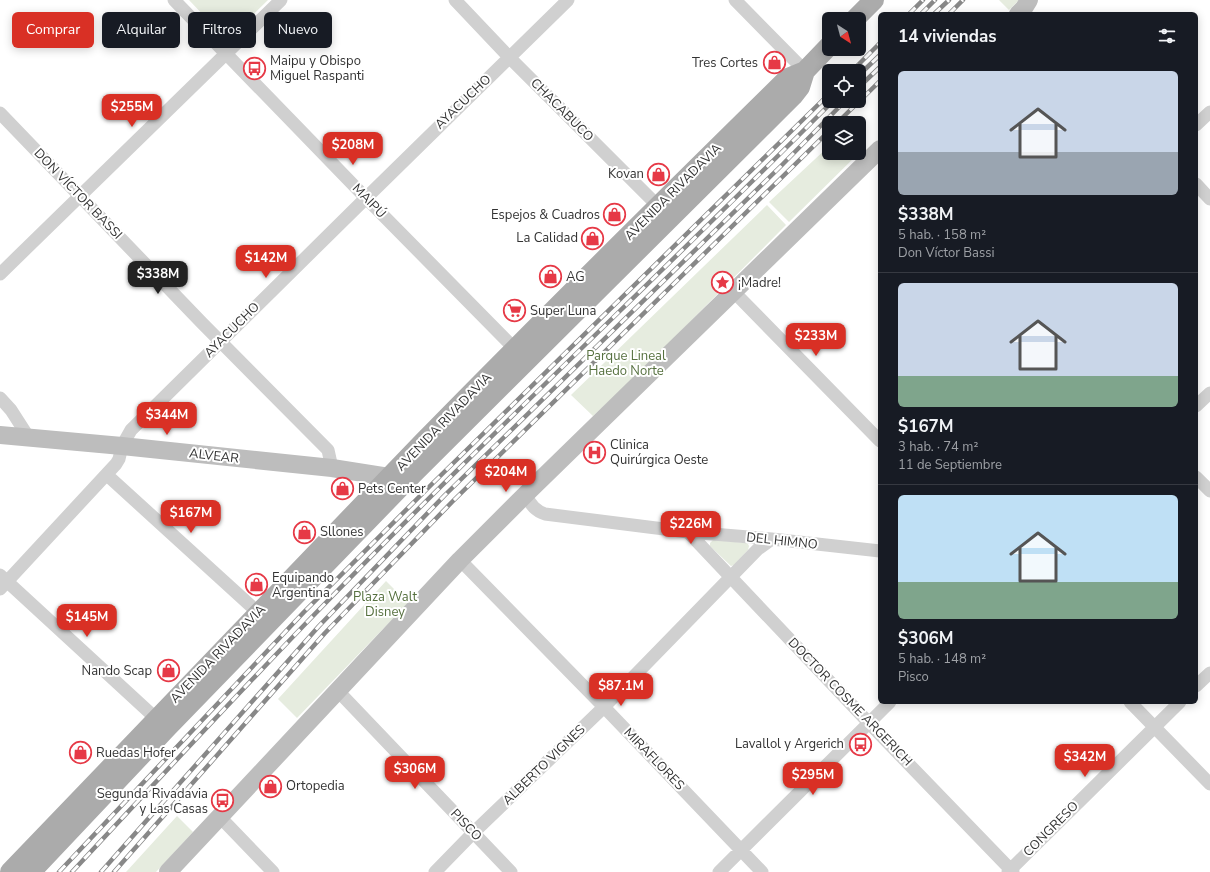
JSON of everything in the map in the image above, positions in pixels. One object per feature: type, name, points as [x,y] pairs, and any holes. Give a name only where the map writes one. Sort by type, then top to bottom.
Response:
[{"type":"main road","points":[[862,12],[874,0]]},
{"type":"main road","name":"AVENIDA RIVADAVIA","points":[[395,482],[515,349],[793,96],[800,87],[805,71],[822,53]]},
{"type":"main road","name":"AVENIDA RIVADAVIA","points":[[10,872],[161,723],[395,482],[664,212]]},
{"type":"main road","name":"AVENIDA RIVADAVIA","points":[[31,872],[161,723]]},
{"type":"street","name":"MAIPÚ","points":[[174,0],[515,349]]},
{"type":"street","points":[[0,274],[281,0]]},
{"type":"street","name":"CHACABUCO","points":[[455,0],[664,212]]},
{"type":"street","name":"AYACUCHO","points":[[2,582],[107,475],[119,459],[122,446],[131,430],[568,0]]},
{"type":"street","points":[[735,0],[805,71]]},
{"type":"street","points":[[1198,123],[1210,112]]},
{"type":"street","name":"DON VÍCTOR BASSI","points":[[0,113],[221,342],[328,450],[332,468]]},
{"type":"street","points":[[168,872],[460,560],[733,291],[878,152]]},
{"type":"street","points":[[1198,186],[1210,199]]},
{"type":"street","points":[[733,291],[878,436]]},
{"type":"street","points":[[1198,404],[1210,393]]},
{"type":"street","points":[[0,398],[12,410],[29,438]]},
{"type":"street","name":"ALVEAR","points":[[0,435],[332,468],[395,482]]},
{"type":"street","points":[[107,475],[264,618]]},
{"type":"street","points":[[1198,479],[1210,491]]},
{"type":"street","name":"DEL HIMNO","points":[[525,495],[532,507],[545,514],[688,532],[878,550]]},
{"type":"street","name":"DOCTOR COSME ARGERICH","points":[[688,532],[1011,871]]},
{"type":"street","name":"ALBERTO VIGNES","points":[[435,872],[473,833],[604,707],[758,549],[772,539]]},
{"type":"street","name":"MIRAFLORES","points":[[460,560],[604,707],[762,872]]},
{"type":"street","points":[[2,582],[161,723]]},
{"type":"street","points":[[1198,684],[1210,673]]},
{"type":"street","name":"PISCO","points":[[338,691],[510,872]]},
{"type":"street","points":[[719,872],[888,704]]},
{"type":"street","points":[[1132,704],[1210,784]]},
{"type":"street","name":"CONGRESO","points":[[1011,871],[1178,704]]},
{"type":"street","points":[[220,817],[273,872]]},
{"type":"green space","points":[[189,0],[268,0],[256,12],[200,12]]},
{"type":"green space","points":[[999,0],[1019,0],[1009,10]]},
{"type":"green space","points":[[822,153],[822,160],[852,160],[789,222],[769,202]]},
{"type":"green space","name":"Parque Lineal Haedo Norte","points":[[767,205],[786,225],[637,375],[593,416],[571,395]]},
{"type":"green space","points":[[713,540],[746,543],[749,546],[748,550],[734,565],[731,566],[710,546],[710,543]]},
{"type":"green space","name":"Plaza Walt Disney","points":[[386,581],[408,603],[297,718],[278,699]]},
{"type":"green space","points":[[177,816],[193,832],[156,872],[126,872]]},
{"type":"railway","points":[[911,12],[923,0]]},
{"type":"railway","points":[[923,12],[935,0]]},
{"type":"railway","points":[[936,12],[949,0]]},
{"type":"railway","points":[[951,12],[963,0]]},
{"type":"railway","points":[[859,64],[878,45]]},
{"type":"railway","points":[[866,68],[878,57]]},
{"type":"railway","points":[[866,80],[878,69]]},
{"type":"railway","points":[[844,116],[878,83]]},
{"type":"railway","points":[[59,872],[304,612],[433,483],[822,101]]},
{"type":"railway","points":[[72,872],[161,776],[375,552],[826,108]]},
{"type":"railway","points":[[101,872],[319,626],[445,495],[781,166],[838,108]]},
{"type":"railway","points":[[114,872],[325,633],[452,502],[822,138]]},
{"type":"place","name":"Tres Cortes","points":[[774,63]]},
{"type":"place","name":"Maipu y Obispo Miguel Raspanti","points":[[255,68]]},
{"type":"place","name":"Kovan","points":[[659,174]]},
{"type":"place","name":"Espejos & Cuadros","points":[[615,215]]},
{"type":"place","name":"La Calidad","points":[[593,238]]},
{"type":"place","name":"AG","points":[[551,277]]},
{"type":"place","name":"¡Madre!","points":[[722,283]]},
{"type":"place","name":"Super Luna","points":[[514,311]]},
{"type":"place","name":"Clinica Quirúrgica Oeste","points":[[594,452]]},
{"type":"place","name":"Pets Center","points":[[342,489]]},
{"type":"place","name":"Sllones","points":[[305,532]]},
{"type":"place","name":"Equipando Argentina","points":[[256,585]]},
{"type":"place","name":"Nando Scap","points":[[168,671]]},
{"type":"place","name":"Lavallol y Argerich","points":[[860,744]]},
{"type":"place","name":"Ruedas Hofer","points":[[81,753]]},
{"type":"place","name":"Ortopedia","points":[[270,786]]},
{"type":"place","name":"Segunda Rivadavia y Las Casas","points":[[223,801]]}]
